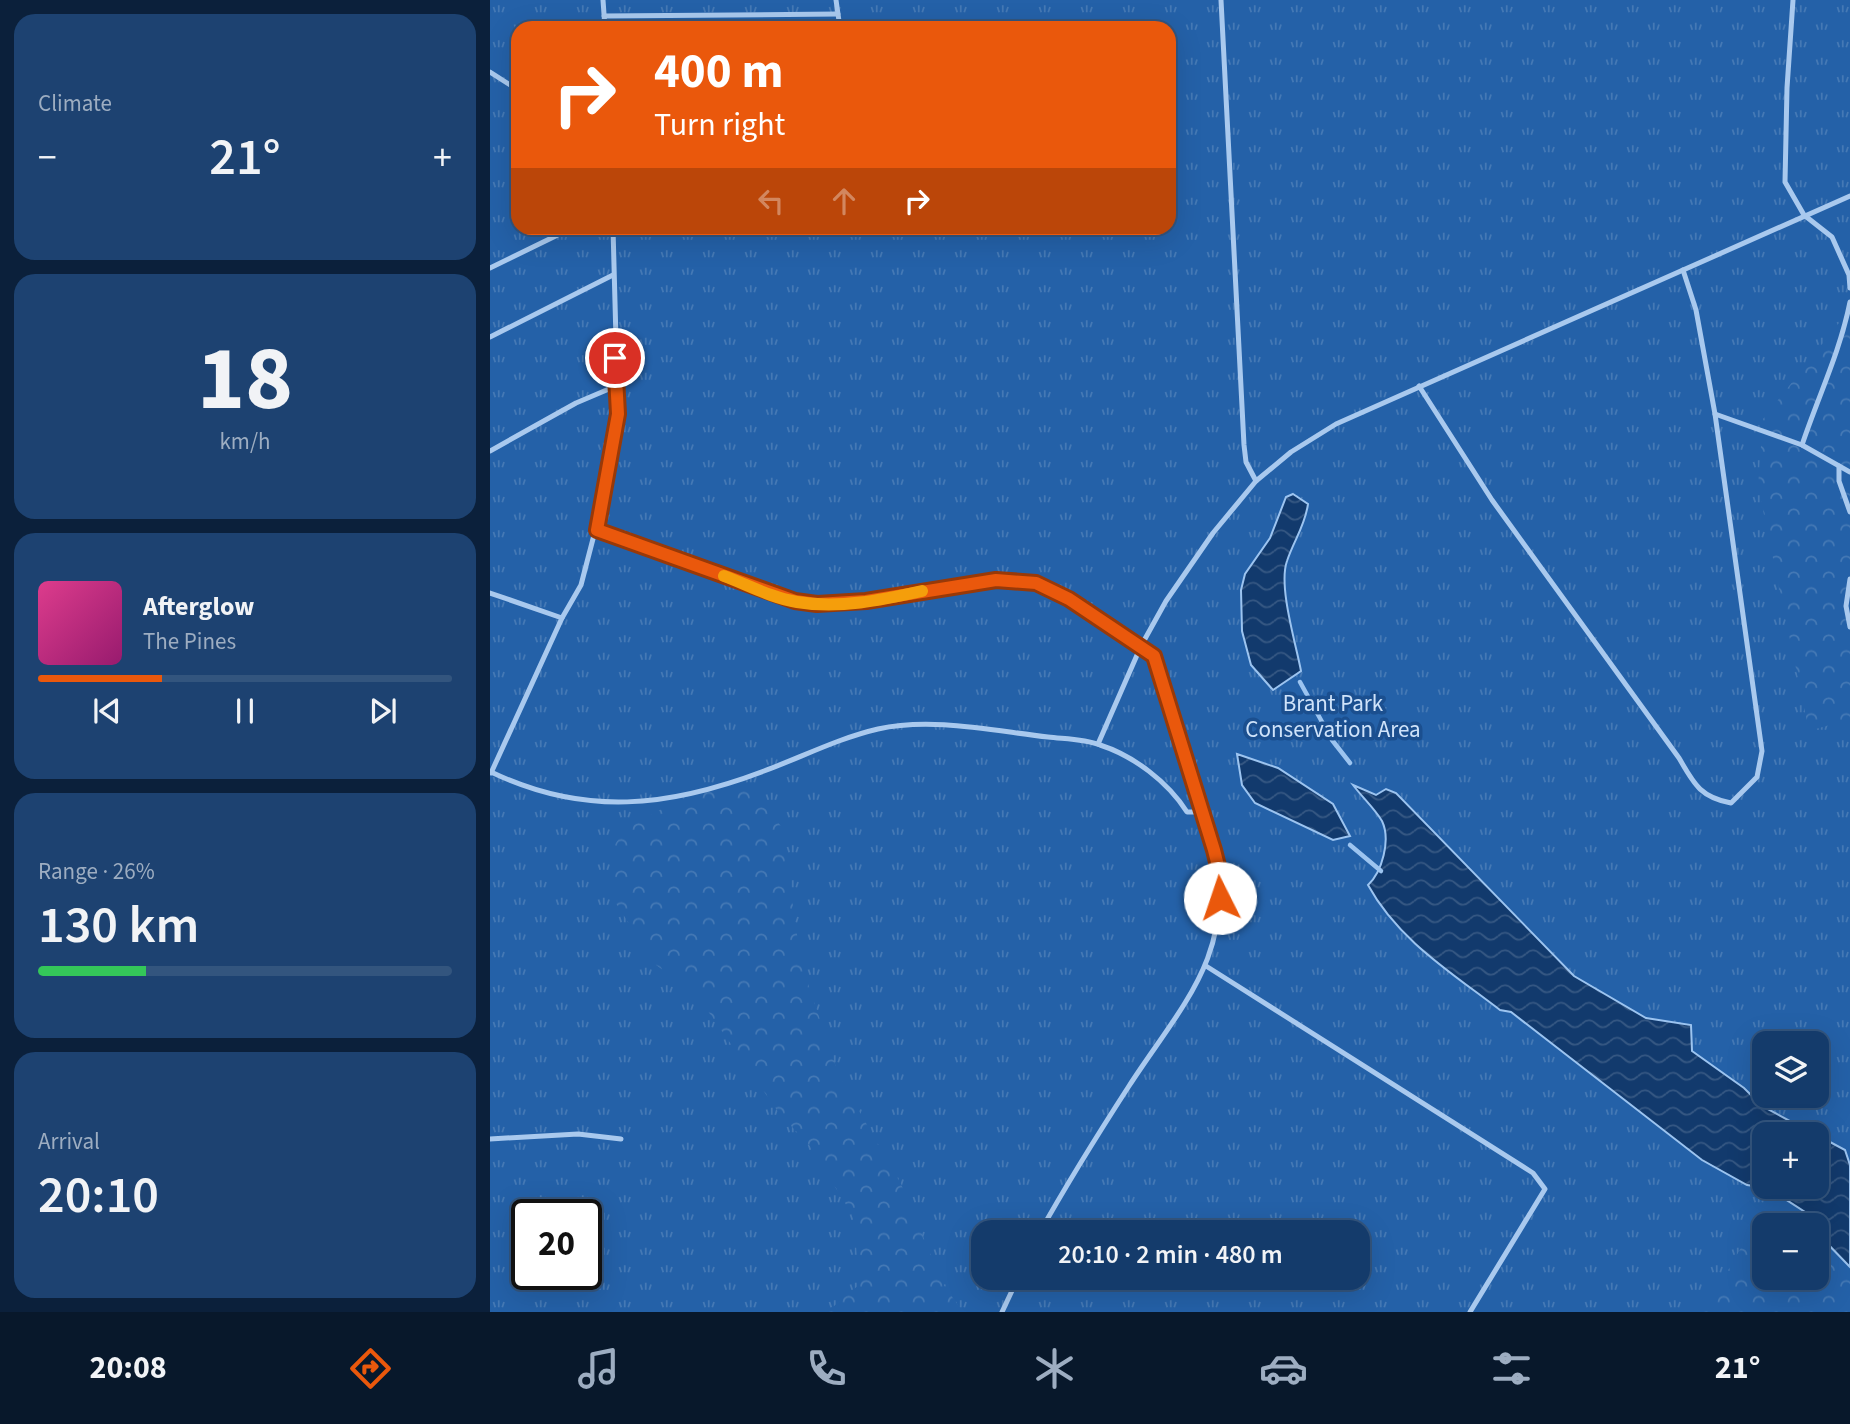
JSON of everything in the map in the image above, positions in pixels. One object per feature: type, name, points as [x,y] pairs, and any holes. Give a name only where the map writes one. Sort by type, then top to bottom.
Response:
[{"type":"lane","points":[[603,0],[604,21]]},
{"type":"lane","points":[[836,0],[839,21]]},
{"type":"lane","points":[[1220,0],[1245,462],[1256,481]]},
{"type":"lane","points":[[1793,0],[1787,88],[1785,182],[1804,215],[1832,237],[1849,275],[1850,288]]},
{"type":"lane","points":[[604,16],[838,14]]},
{"type":"lane","points":[[490,72],[511,86]]},
{"type":"lane","points":[[1098,744],[1142,646],[1186,568],[1256,481],[1291,452],[1336,424],[1850,196]]},
{"type":"lane","points":[[490,268],[558,235]]},
{"type":"lane","points":[[612,235],[618,414],[597,530],[581,585],[562,618],[491,773],[526,789],[616,803],[651,803],[715,789],[850,736],[902,725],[984,729],[1098,744],[1164,784],[1186,812],[1200,812]]},
{"type":"lane","points":[[1419,386],[1492,500],[1679,758],[1693,782],[1705,796],[1731,803],[1757,777],[1762,751],[1716,414],[1696,310],[1682,270]]},
{"type":"lane","points":[[490,337],[612,275]]},
{"type":"lane","points":[[1802,445],[1819,393],[1835,360],[1850,302]]},
{"type":"lane","points":[[490,451],[576,402],[616,386]]},
{"type":"lane","points":[[1716,414],[1802,445],[1850,472]]},
{"type":"lane","points":[[1839,467],[1839,481],[1850,512]]},
{"type":"lane","points":[[597,530],[795,601],[836,604],[887,599],[996,580],[1036,583],[1069,599],[1154,656],[1220,874],[1218,921],[1206,966],[1176,1018],[1091,1144],[1047,1220]]},
{"type":"lane","points":[[1850,579],[1846,606],[1850,626]]},
{"type":"lane","points":[[490,593],[562,618]]},
{"type":"lane","points":[[1206,966],[1532,1173],[1539,1181],[1545,1189],[1470,1312]]},
{"type":"lane","points":[[490,1139],[578,1134],[621,1139]]},
{"type":"lane","points":[[1002,1312],[1012,1290]]},
{"type":"green space","name":"Brant Park Conservation Area","points":[[490,0],[1850,0],[1850,1312],[490,1312]]},
{"type":"green space","points":[[1850,309],[1850,719],[1809,731],[1758,486],[1763,419]]},
{"type":"green space","points":[[755,788],[782,828],[801,963],[839,1076],[901,1184],[943,1284],[963,1312],[827,1312],[860,1284],[853,1216],[810,1146],[779,1113],[696,994],[656,965],[615,902],[610,852],[627,826],[699,791]]},
{"type":"green space","points":[[1752,1228],[1752,1290],[1829,1290],[1829,1246],[1850,1267],[1850,1312],[1699,1312],[1726,1274]]},
{"type":"water","points":[[1293,494],[1308,504],[1285,572],[1286,600],[1301,671],[1273,690],[1251,665],[1242,631],[1241,590],[1245,574],[1270,538],[1286,497]]},
{"type":"water","points":[[1237,754],[1278,768],[1333,804],[1350,836],[1333,840],[1255,803],[1242,785]]},
{"type":"water","points":[[1353,785],[1376,795],[1386,789],[1396,793],[1574,976],[1646,1018],[1691,1025],[1692,1051],[1744,1088],[1752,1096],[1752,1108],[1766,1108],[1792,1122],[1752,1122],[1752,1186],[1702,1160],[1511,1012],[1500,1010],[1463,983],[1410,939],[1380,905],[1368,885],[1384,855],[1385,829],[1379,816]]},
{"type":"water","points":[[1829,1141],[1845,1150],[1850,1165],[1850,1267],[1829,1245],[1829,1213],[1805,1212],[1785,1199],[1829,1199]]},
{"type":"waterway","points":[[1300,682],[1332,740],[1350,763]]},
{"type":"waterway","points":[[1350,845],[1381,871]]},
{"type":"slow traffic","points":[[724,576],[795,601],[817,604],[887,599],[922,591]]},
{"type":"route","points":[[615,358],[618,414],[597,530],[795,601],[836,604],[887,599],[996,580],[1036,583],[1069,599],[1154,656],[1186,768],[1214,850],[1220,874],[1220,898]]}]
